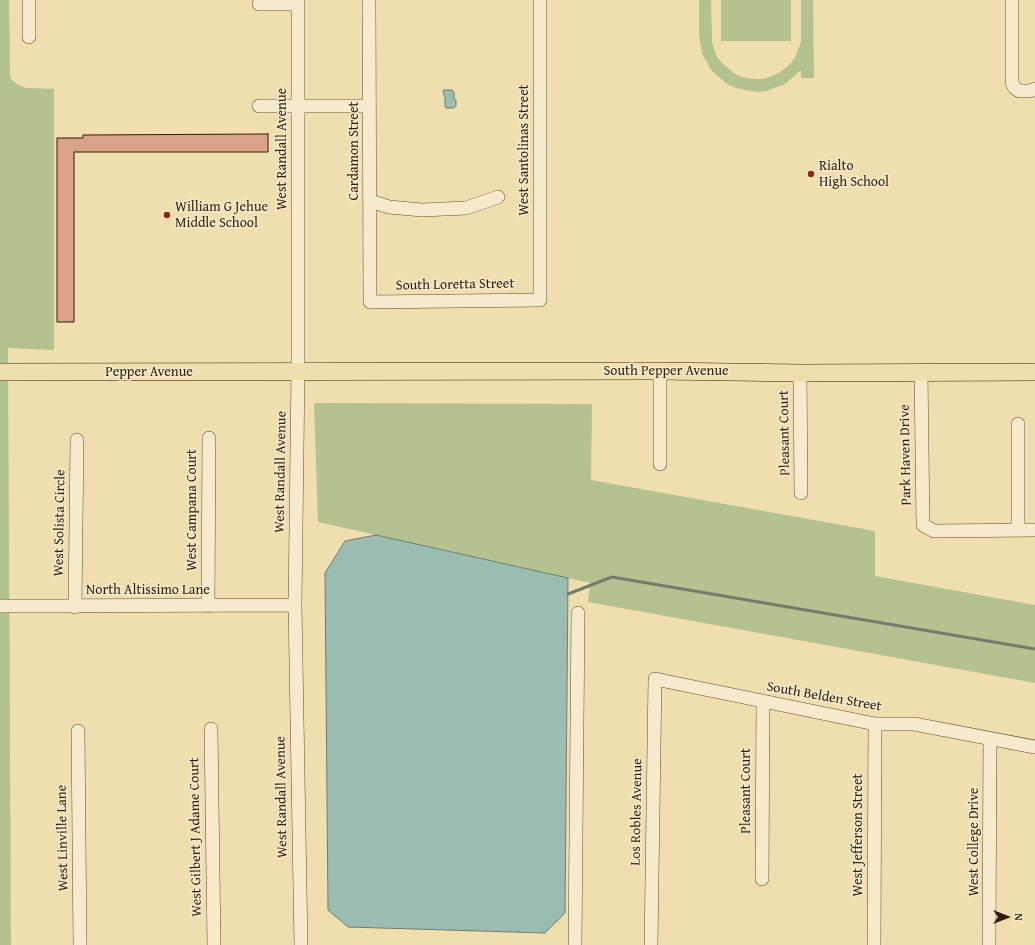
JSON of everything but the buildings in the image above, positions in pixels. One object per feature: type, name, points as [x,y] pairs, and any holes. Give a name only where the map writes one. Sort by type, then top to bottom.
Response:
[{"type":"main road","name":"South Pepper Avenue","points":[[298,372],[660,370],[800,373],[1035,372]]},
{"type":"main road","name":"Pepper Avenue","points":[[0,372],[298,372]]},
{"type":"street","points":[[28,37],[29,0]]},
{"type":"street","name":"Cardamon Street","points":[[369,0],[370,302]]},
{"type":"street","name":"West Santolinas Street","points":[[540,0],[540,300]]},
{"type":"street","points":[[1012,0],[1012,82],[1019,91],[1025,92],[1035,89]]},
{"type":"street","points":[[260,4],[298,2]]},
{"type":"street","name":"West Randall Avenue","points":[[298,2],[298,372],[295,605],[301,945]]},
{"type":"street","points":[[259,106],[369,106]]},
{"type":"street","points":[[370,201],[389,207],[422,210],[466,208],[498,197]]},
{"type":"street","name":"South Loretta Street","points":[[370,302],[540,300]]},
{"type":"street","points":[[660,370],[660,464]]},
{"type":"street","name":"Park Haven Drive","points":[[921,372],[923,525],[934,531],[1018,530]]},
{"type":"street","name":"Pleasant Court","points":[[800,373],[801,493]]},
{"type":"street","points":[[1018,424],[1018,530],[1035,530]]},
{"type":"street","name":"West Campana Court","points":[[208,606],[209,438]]},
{"type":"street","name":"West Solista Circle","points":[[75,607],[77,440]]},
{"type":"street","name":"North Altissimo Lane","points":[[0,606],[75,607],[295,605]]},
{"type":"street","points":[[576,945],[578,613]]},
{"type":"street","name":"South Belden Street","points":[[655,679],[875,724],[914,724],[1035,747]]},
{"type":"street","name":"Los Robles Avenue","points":[[651,945],[655,679]]},
{"type":"street","name":"Pleasant Court","points":[[762,879],[763,702]]},
{"type":"street","name":"West Jefferson Street","points":[[874,945],[875,724]]},
{"type":"street","name":"West Gilbert J Adame Court","points":[[211,729],[214,945]]},
{"type":"street","name":"West Linville Lane","points":[[78,731],[80,945]]},
{"type":"street","name":"West College Drive","points":[[989,945],[990,739]]},
{"type":"green space","points":[[0,0],[9,0],[10,77],[18,85],[27,88],[54,89],[54,350],[8,348],[11,945],[0,945]]},
{"type":"green space","points":[[699,0],[711,0],[712,42],[717,57],[734,73],[741,77],[764,79],[779,73],[791,63],[795,57],[801,42],[801,0],[813,0],[814,78],[801,78],[801,70],[785,84],[766,91],[756,92],[736,88],[727,84],[712,71],[702,54],[699,34]]},
{"type":"green space","points":[[721,0],[791,0],[791,41],[721,41]]},
{"type":"green space","points":[[314,403],[592,404],[591,480],[875,531],[875,576],[1035,605],[1035,683],[588,602],[590,583],[318,522]]},
{"type":"water","points":[[444,90],[452,90],[454,92],[456,106],[454,108],[446,108],[443,92]]},
{"type":"water","points":[[376,535],[568,578],[565,913],[545,933],[348,927],[328,910],[325,573],[345,541]]},
{"type":"waterway","points":[[568,594],[612,577],[1035,649]]},
{"type":"place","name":"Rialto High School","points":[[811,174]]},
{"type":"place","name":"William G Jehue Middle School","points":[[167,215]]}]
